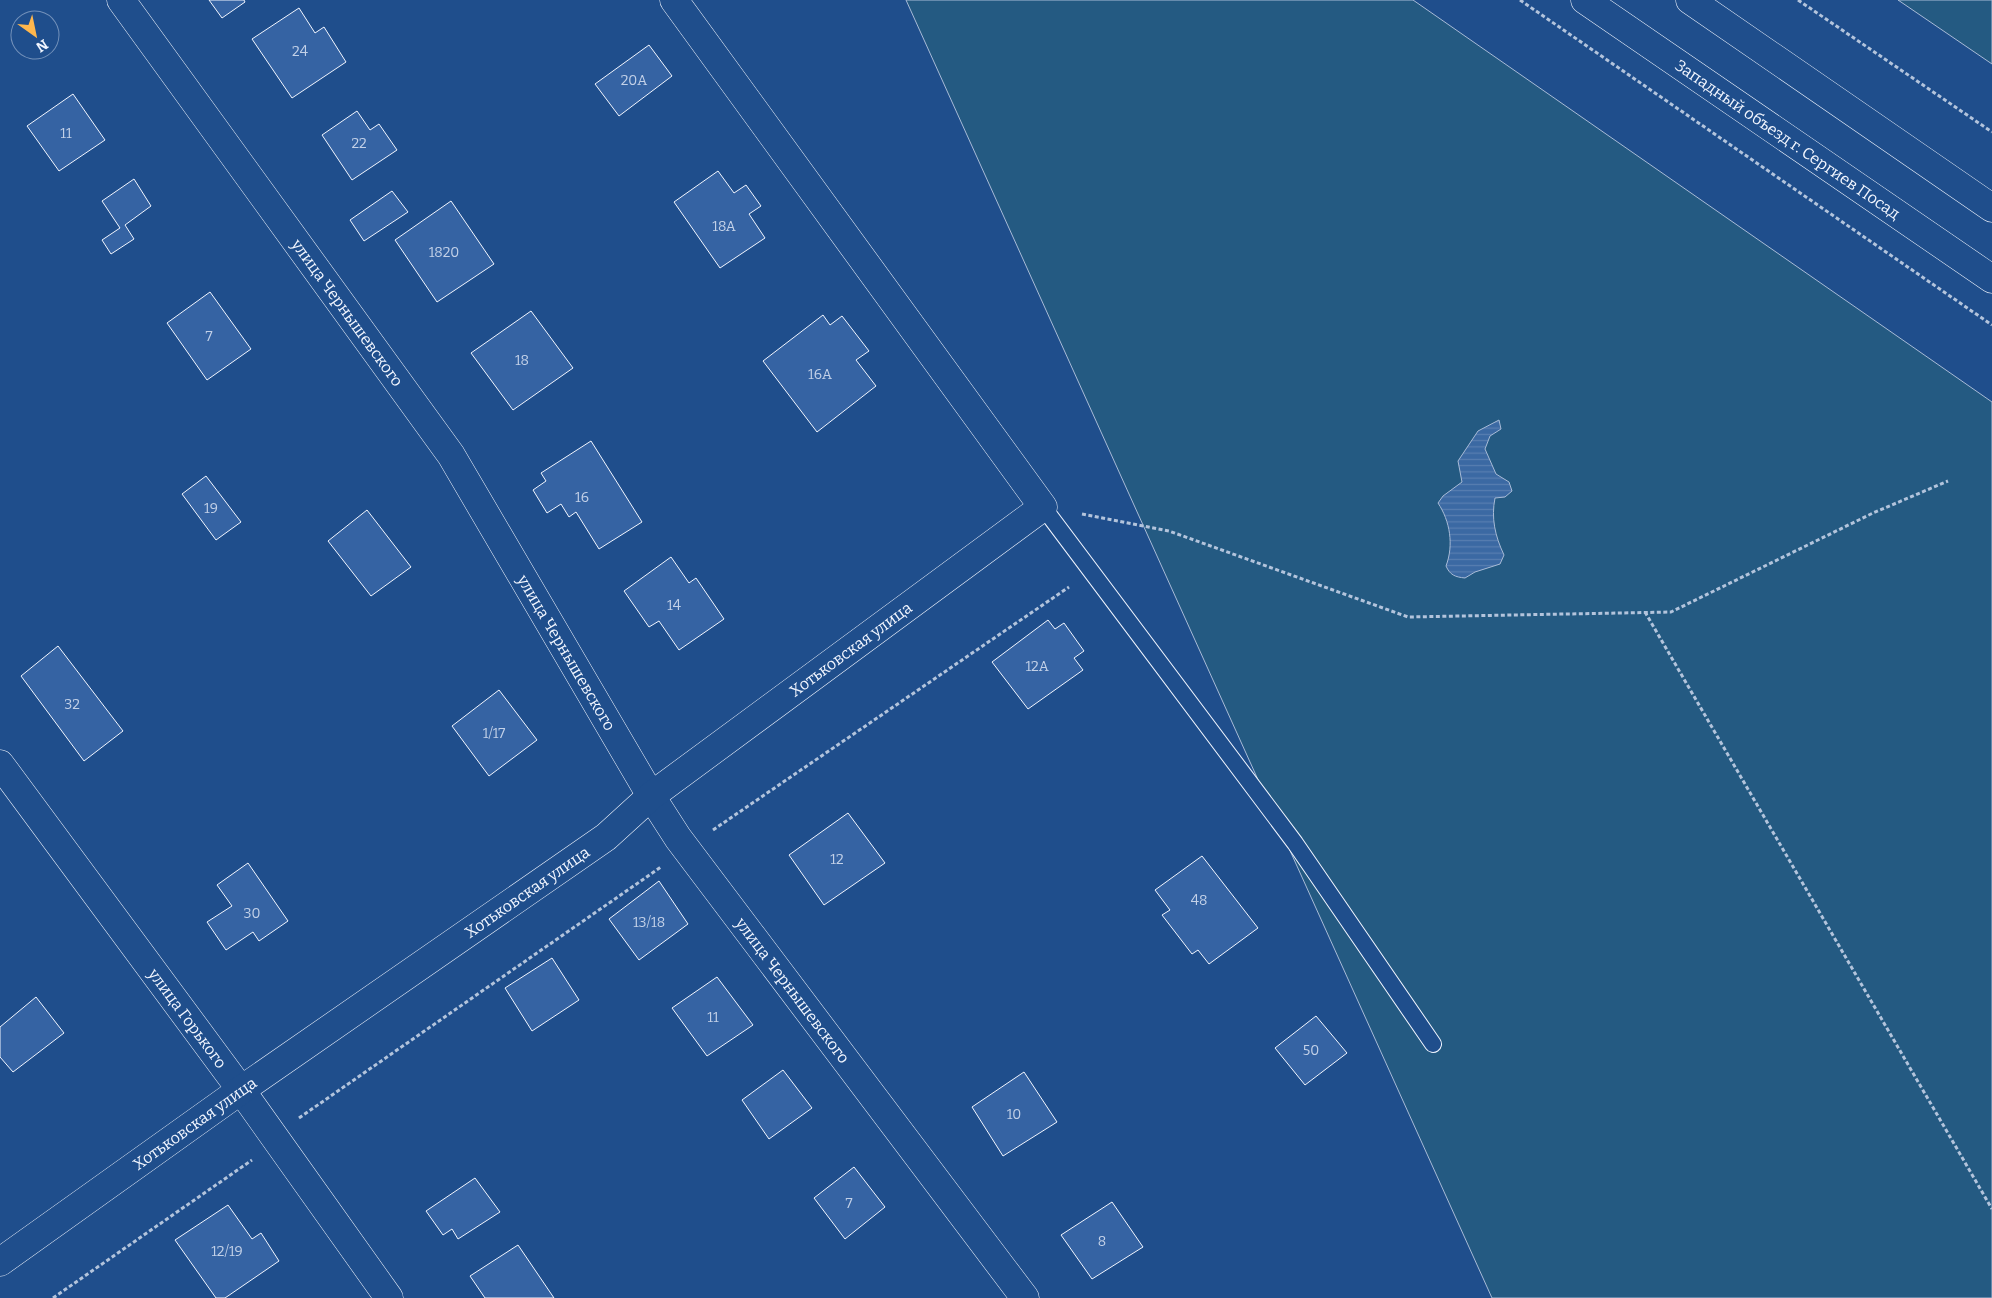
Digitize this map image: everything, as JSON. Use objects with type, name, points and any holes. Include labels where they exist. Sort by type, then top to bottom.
[{"type":"street","name":"улица Чернышевского","points":[[121,0],[451,455],[651,796],[682,843],[1025,1298]]},
{"type":"street","points":[[674,0],[1043,507]]},
{"type":"street","name":"Западный объезд г. Сергиев Посад","points":[[1585,0],[1992,279]]},
{"type":"street","points":[[1690,0],[1992,208]]},
{"type":"street","name":"Хотьковская улица","points":[[0,1262],[241,1090],[606,837],[651,796],[1043,507]]},
{"type":"street","name":"улица Горького","points":[[0,764],[241,1090],[390,1298]]},
{"type":"lane","points":[[1043,507],[1294,843],[1433,1044]]},
{"type":"path","points":[[1520,0],[1992,325]]},
{"type":"path","points":[[1798,0],[1992,132]]},
{"type":"path","points":[[1043,507],[1169,531],[1408,617],[1671,612],[1873,513],[1948,481]]},
{"type":"path","points":[[1645,612],[1992,1209]]},
{"type":"path","points":[[53,1298],[278,1142]]},
{"type":"shaded area","points":[[906,0],[1413,0],[1992,402],[1992,1298],[1492,1298]]},
{"type":"shaded area","points":[[1898,0],[1992,0],[1992,64]]},
{"type":"shaded area","points":[[1499,420],[1501,429],[1490,436],[1485,449],[1496,474],[1509,482],[1512,491],[1505,497],[1495,498],[1493,513],[1498,541],[1504,555],[1500,564],[1475,572],[1465,578],[1458,577],[1453,575],[1446,566],[1450,550],[1450,533],[1438,503],[1443,496],[1462,482],[1458,461],[1478,431]]},
{"type":"building","points":[[209,0],[244,0],[245,2],[222,18]]},
{"type":"building","points":[[299,8],[315,33],[324,27],[346,62],[292,98],[252,39]]},
{"type":"building","points":[[649,45],[672,76],[619,116],[595,84]]},
{"type":"building","points":[[73,94],[105,140],[59,171],[27,126]]},
{"type":"building","points":[[357,111],[370,130],[379,124],[397,150],[352,180],[322,135]]},
{"type":"building","points":[[718,171],[734,193],[746,185],[761,206],[749,214],[765,238],[720,268],[674,202]]},
{"type":"building","points":[[134,179],[151,206],[125,225],[134,239],[111,254],[102,240],[120,228],[102,201]]},
{"type":"building","points":[[392,191],[408,212],[364,241],[350,220]]},
{"type":"building","points":[[451,201],[494,264],[437,302],[395,240]]},
{"type":"building","points":[[210,292],[251,349],[207,380],[167,323]]},
{"type":"building","points":[[531,311],[573,368],[513,410],[471,353]]},
{"type":"building","points":[[823,315],[830,325],[842,316],[869,351],[856,360],[876,386],[817,432],[763,361]]},
{"type":"building","points":[[591,441],[642,522],[599,549],[576,512],[569,517],[561,504],[547,513],[533,490],[546,481],[541,473]]},
{"type":"building","points":[[206,476],[241,522],[216,540],[182,494]]},
{"type":"building","points":[[367,510],[411,567],[371,596],[328,541]]},
{"type":"building","points":[[671,557],[689,583],[696,578],[724,619],[679,650],[659,621],[649,627],[624,591]]},
{"type":"building","points":[[1048,620],[1055,629],[1064,623],[1084,651],[1074,658],[1083,670],[1028,709],[992,662]]},
{"type":"building","points":[[58,646],[123,731],[84,761],[21,676]]},
{"type":"building","points":[[499,690],[537,740],[489,776],[452,726]]},
{"type":"building","points":[[848,813],[885,863],[824,905],[789,855]]},
{"type":"building","points":[[1202,856],[1258,928],[1209,964],[1198,950],[1192,954],[1162,915],[1170,910],[1155,890]]},
{"type":"building","points":[[248,863],[288,921],[259,941],[253,932],[226,950],[207,922],[232,906],[217,885]]},
{"type":"building","points":[[659,881],[688,924],[639,960],[609,919]]},
{"type":"building","points":[[552,958],[579,1000],[532,1031],[505,988]]},
{"type":"building","points":[[717,977],[753,1025],[707,1056],[672,1008]]},
{"type":"building","points":[[36,997],[64,1033],[13,1072],[0,1057],[0,1027]]},
{"type":"building","points":[[1316,1016],[1347,1053],[1305,1085],[1275,1048]]},
{"type":"building","points":[[783,1070],[812,1108],[769,1139],[742,1100]]},
{"type":"building","points":[[1024,1072],[1057,1122],[1003,1156],[972,1107]]},
{"type":"building","points":[[854,1167],[885,1207],[845,1239],[814,1198]]},
{"type":"building","points":[[475,1178],[500,1212],[458,1239],[452,1229],[443,1235],[426,1211]]},
{"type":"building","points":[[1112,1202],[1143,1247],[1092,1279],[1061,1235]]},
{"type":"building","points":[[228,1205],[252,1239],[261,1233],[279,1261],[225,1298],[216,1298],[175,1240]]},
{"type":"building","points":[[518,1245],[554,1298],[485,1298],[470,1276]]}]
